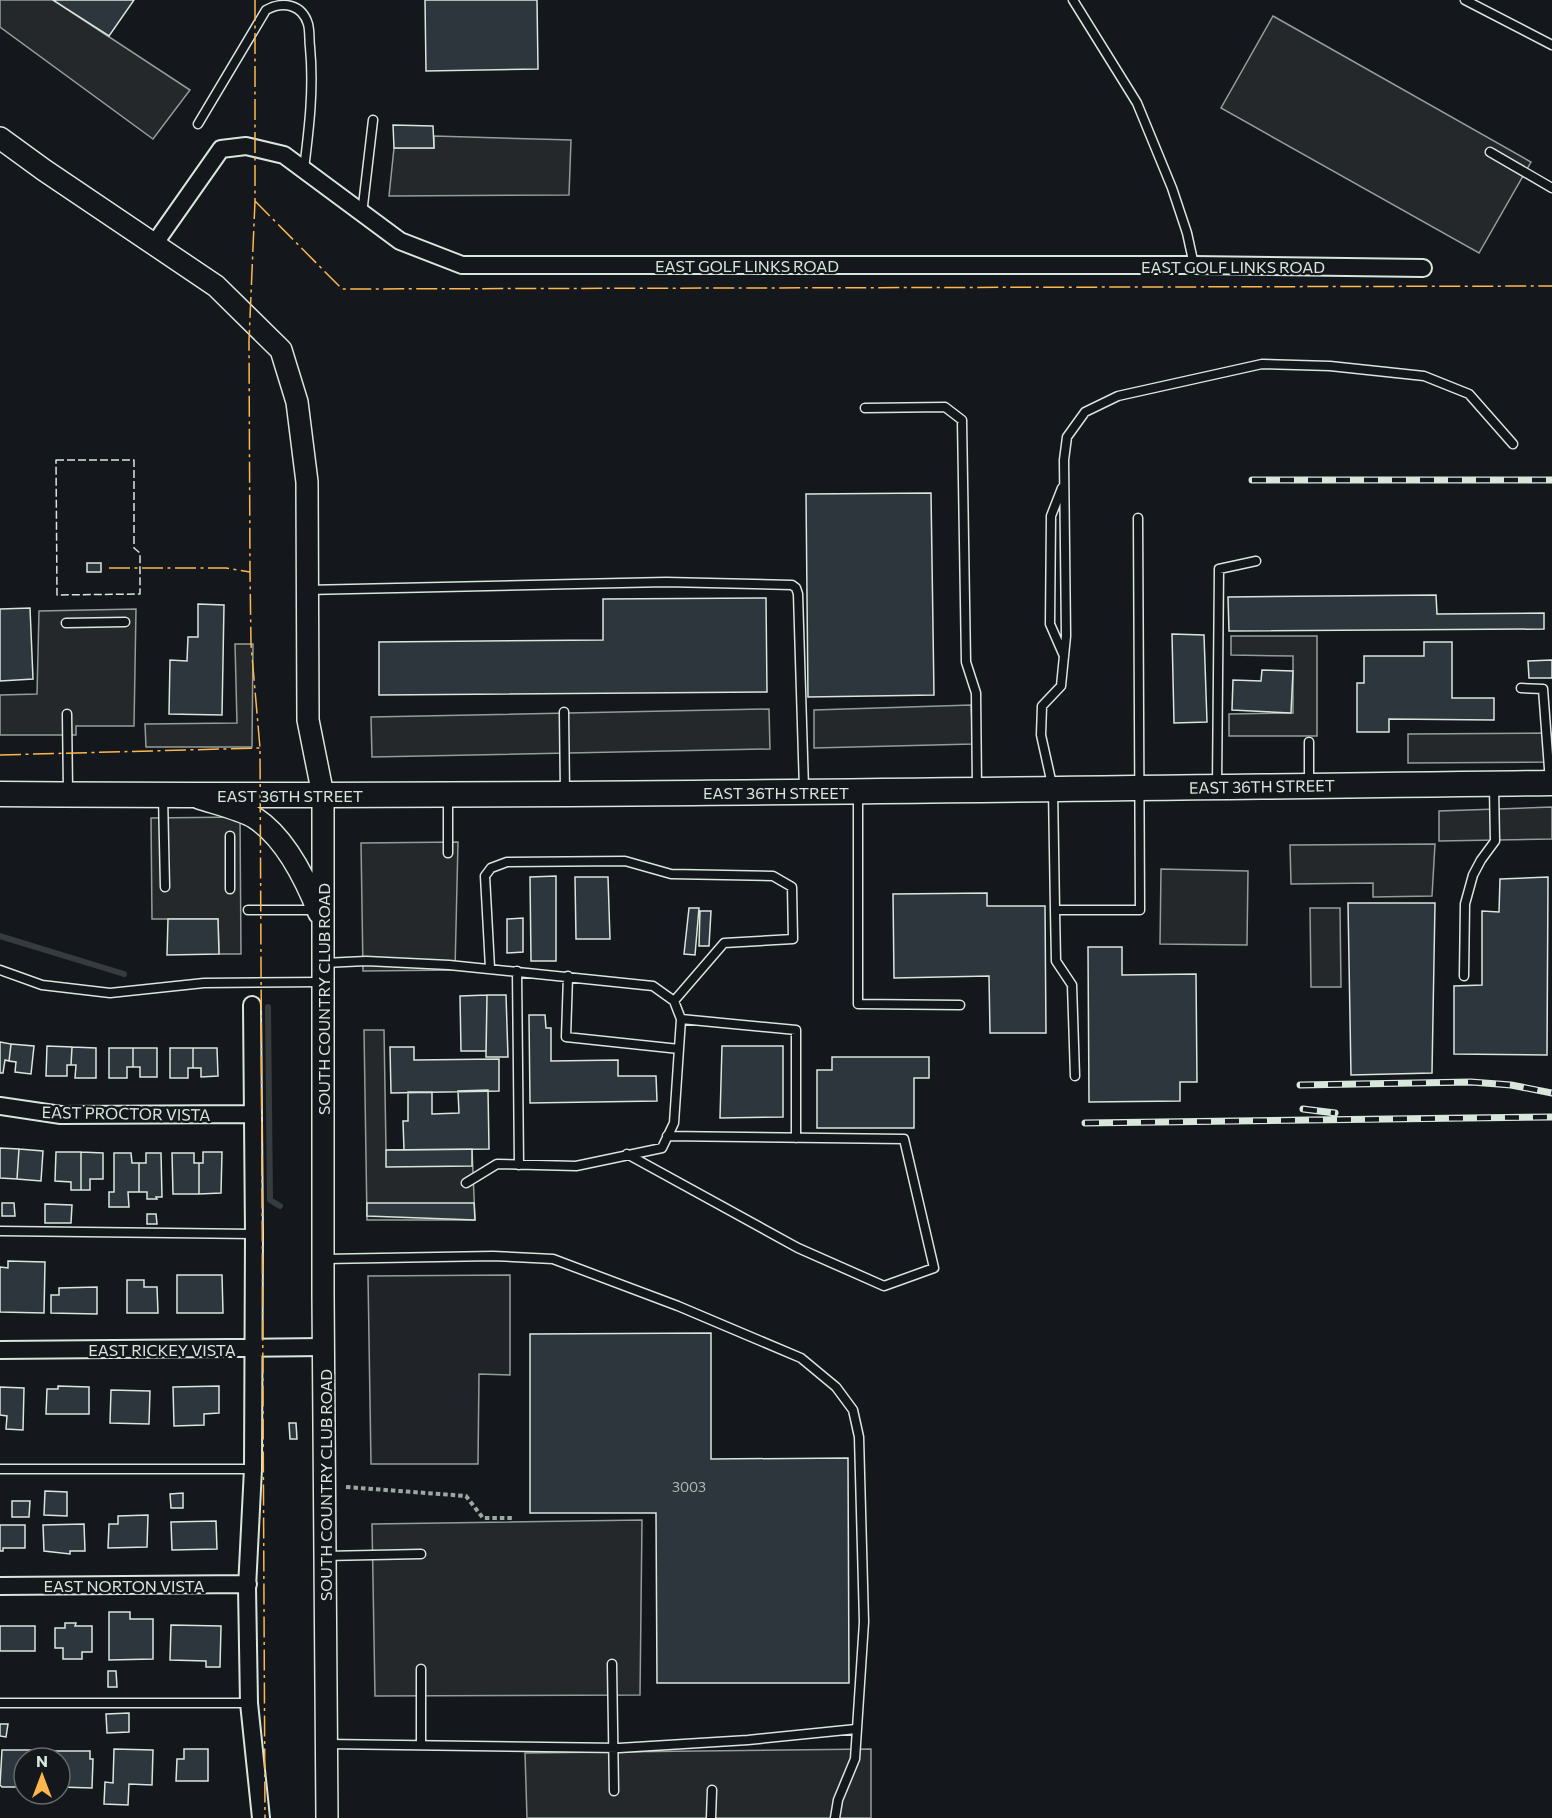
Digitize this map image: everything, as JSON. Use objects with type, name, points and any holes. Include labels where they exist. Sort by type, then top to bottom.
[{"type":"main road","name":"EAST 36TH STREET","points":[[0,794],[323,795],[804,792],[1551,783]]},
{"type":"street","name":"SOUTH COUNTRY CLUB ROAD","points":[[0,138],[216,286],[281,350],[297,402],[307,482],[308,720],[323,795],[321,916],[327,1818]]},
{"type":"street","name":"EAST GOLF LINKS ROAD","points":[[155,243],[221,148],[246,146],[284,155],[400,241],[462,265],[1423,268]]},
{"type":"street","points":[[192,795],[255,818],[283,844],[307,883],[321,916]]},
{"type":"street","points":[[252,1005],[253,1469],[248,1584],[249,1703],[261,1818]]},
{"type":"street","name":"EAST PROCTOR VISTA","points":[[0,1106],[61,1114],[253,1114]]},
{"type":"street","name":"EAST RICKEY VISTA","points":[[0,1350],[324,1347]]},
{"type":"street","name":"EAST NORTON VISTA","points":[[0,1586],[248,1584]]},
{"type":"lane","points":[[1073,0],[1137,103],[1178,206],[1194,266]]},
{"type":"lane","points":[[1465,0],[1552,45]]},
{"type":"lane","points":[[198,124],[266,10],[283,4],[293,6],[300,11],[308,23],[312,64],[311,116],[304,170]]},
{"type":"lane","points":[[362,215],[373,120]]},
{"type":"lane","points":[[1490,152],[1552,188]]},
{"type":"lane","points":[[1075,1076],[1072,985],[1056,961],[1053,789],[1041,735],[1042,706],[1061,686],[1066,636],[1064,483],[1067,437],[1085,412],[1118,396],[1262,364],[1330,366],[1424,376],[1469,394],[1514,444]]},
{"type":"lane","points":[[866,408],[945,407],[962,420],[966,662],[976,693],[977,789]]},
{"type":"lane","points":[[1064,483],[1051,516],[1050,624],[1064,656]]},
{"type":"lane","points":[[1055,910],[1140,910],[1138,518]]},
{"type":"lane","points":[[1217,787],[1219,569],[1256,561]]},
{"type":"lane","points":[[306,590],[398,590],[666,582],[792,585],[798,594],[804,792]]},
{"type":"lane","points":[[66,623],[125,622]]},
{"type":"lane","points":[[1521,688],[1544,689],[1551,783]]},
{"type":"lane","points":[[564,712],[565,793]]},
{"type":"lane","points":[[67,714],[68,795]]},
{"type":"lane","points":[[1309,742],[1309,785]]},
{"type":"lane","points":[[1464,976],[1465,904],[1480,860],[1495,841],[1494,784]]},
{"type":"lane","points":[[858,791],[858,1004],[960,1005]]},
{"type":"lane","points":[[448,794],[448,854]]},
{"type":"lane","points":[[163,795],[165,887]]},
{"type":"lane","points":[[230,836],[230,889]]},
{"type":"lane","points":[[490,968],[485,876],[490,868],[507,862],[625,861],[671,874],[772,876],[792,887],[793,939],[724,943],[674,1000]]},
{"type":"lane","points":[[248,910],[321,916]]},
{"type":"lane","points":[[0,970],[42,985],[110,993],[323,973],[366,962],[490,968],[653,986],[674,1000],[681,1019],[674,1124],[662,1148],[576,1166],[497,1164],[466,1182]]},
{"type":"lane","points":[[517,971],[519,1165]]},
{"type":"lane","points":[[568,976],[566,1037],[679,1049]]},
{"type":"lane","points":[[681,1019],[796,1030],[796,1138]]},
{"type":"lane","points":[[627,1154],[798,1248],[884,1286],[934,1268],[904,1139],[668,1136]]},
{"type":"lane","points":[[0,1231],[254,1234]]},
{"type":"lane","points":[[324,1259],[493,1256],[553,1259],[678,1306],[801,1358],[836,1387],[853,1410],[859,1437],[864,1622],[855,1759],[838,1800],[835,1818]]},
{"type":"lane","points":[[0,1469],[253,1469]]},
{"type":"lane","points":[[326,1556],[421,1554]]},
{"type":"lane","points":[[612,1664],[614,1791]]},
{"type":"lane","points":[[421,1669],[421,1745]]},
{"type":"lane","points":[[0,1703],[249,1703]]},
{"type":"lane","points":[[327,1744],[612,1748],[748,1740],[856,1729]]},
{"type":"lane","points":[[711,1818],[712,1790]]},
{"type":"path","points":[[346,1488],[466,1496],[483,1518],[513,1518]]},
{"type":"shaded area","points":[[0,0],[53,0],[190,90],[153,139],[0,27]]},
{"type":"shaded area","points":[[1273,16],[1531,162],[1479,253],[1221,108]]},
{"type":"shaded area","points":[[434,136],[571,140],[569,195],[389,196],[394,148],[434,148]]},
{"type":"shaded area","points":[[136,609],[134,726],[76,726],[76,735],[0,735],[0,695],[37,694],[39,611]]},
{"type":"shaded area","points":[[1231,636],[1317,636],[1317,736],[1229,736],[1229,714],[1293,713],[1293,656],[1231,655]]},
{"type":"shaded area","points":[[235,644],[253,644],[252,747],[146,747],[145,724],[237,723]]},
{"type":"shaded area","points":[[971,705],[973,744],[814,748],[814,710]]},
{"type":"shaded area","points":[[769,709],[770,749],[372,757],[371,717]]},
{"type":"shaded area","points":[[1552,733],[1552,762],[1408,763],[1408,734]]},
{"type":"shaded area","points":[[1552,807],[1552,839],[1439,841],[1439,811]]},
{"type":"shaded area","points":[[240,817],[241,954],[219,954],[218,919],[152,919],[151,818]]},
{"type":"shaded area","points":[[458,842],[455,970],[363,971],[361,843]]},
{"type":"shaded area","points":[[1435,844],[1432,896],[1373,897],[1373,883],[1291,884],[1290,845]]},
{"type":"shaded area","points":[[1161,869],[1248,871],[1247,945],[1160,944]]},
{"type":"shaded area","points":[[1310,908],[1340,908],[1341,987],[1311,987]]},
{"type":"shaded area","points":[[364,1030],[384,1030],[386,1150],[472,1149],[475,1220],[367,1220]]},
{"type":"shaded area","points":[[510,1275],[510,1375],[479,1374],[478,1464],[371,1464],[368,1276]]},
{"type":"shaded area","points":[[642,1520],[640,1695],[375,1696],[372,1524]]},
{"type":"shaded area","points":[[871,1749],[871,1818],[527,1818],[525,1753]]},
{"type":"building","points":[[53,0],[134,0],[109,36]]},
{"type":"building","points":[[425,0],[537,0],[538,69],[426,71]]},
{"type":"building","points":[[393,125],[433,126],[434,148],[394,148]]},
{"type":"building","points":[[931,493],[934,695],[808,697],[806,494]]},
{"type":"building","points":[[87,563],[101,563],[101,572],[87,572]]},
{"type":"building","points":[[1436,595],[1437,614],[1544,613],[1544,629],[1229,631],[1228,597]]},
{"type":"building","points":[[766,598],[767,692],[379,695],[379,642],[603,640],[603,599]]},
{"type":"building","points":[[198,604],[224,605],[222,715],[169,714],[170,660],[187,661],[188,637],[198,637]]},
{"type":"building","points":[[30,608],[33,679],[0,681],[0,609]]},
{"type":"building","points":[[1172,634],[1204,635],[1207,722],[1174,723]]},
{"type":"building","points":[[1424,642],[1452,642],[1452,698],[1494,698],[1494,720],[1389,719],[1389,732],[1357,732],[1357,683],[1364,683],[1364,656],[1424,656]]},
{"type":"building","points":[[1552,660],[1552,678],[1529,678],[1528,661]]},
{"type":"building","points":[[1262,670],[1293,671],[1291,713],[1232,710],[1233,680],[1261,681]]},
{"type":"building","points":[[556,876],[556,961],[531,961],[530,877]]},
{"type":"building","points":[[575,877],[608,877],[610,939],[576,939]]},
{"type":"building","points":[[1548,877],[1547,1055],[1454,1054],[1454,986],[1482,985],[1482,911],[1499,912],[1500,879]]},
{"type":"building","points":[[987,893],[987,906],[1045,906],[1046,1033],[990,1033],[989,976],[894,978],[893,894]]},
{"type":"building","points":[[1348,903],[1435,903],[1432,1073],[1351,1075]]},
{"type":"building","points":[[689,908],[699,908],[695,955],[684,954]]},
{"type":"building","points":[[700,911],[711,911],[709,946],[699,946]]},
{"type":"building","points":[[523,918],[523,952],[507,953],[507,919]]},
{"type":"building","points":[[168,919],[218,919],[219,954],[167,955]]},
{"type":"building","points":[[1088,947],[1122,947],[1122,975],[1196,974],[1197,1082],[1180,1082],[1180,1101],[1089,1102]]},
{"type":"building","points":[[487,995],[486,1051],[461,1051],[460,996]]},
{"type":"building","points":[[487,995],[506,995],[508,1057],[486,1057]]},
{"type":"building","points":[[529,1015],[545,1015],[546,1028],[551,1028],[551,1061],[618,1060],[618,1076],[656,1076],[657,1101],[530,1103]]},
{"type":"building","points":[[0,1042],[11,1044],[9,1061],[5,1060],[3,1073],[0,1073]]},
{"type":"building","points":[[11,1044],[34,1046],[31,1074],[15,1072],[16,1062],[9,1061]]},
{"type":"building","points":[[47,1046],[72,1047],[71,1065],[67,1065],[67,1076],[46,1076]]},
{"type":"building","points":[[722,1046],[783,1046],[783,1117],[720,1118]]},
{"type":"building","points":[[72,1047],[96,1048],[96,1078],[75,1078],[76,1065],[71,1065]]},
{"type":"building","points":[[390,1047],[414,1047],[414,1060],[499,1059],[499,1091],[391,1093]]},
{"type":"building","points":[[109,1048],[133,1048],[133,1067],[127,1067],[127,1078],[109,1078]]},
{"type":"building","points":[[133,1048],[157,1048],[157,1077],[140,1077],[140,1067],[133,1067]]},
{"type":"building","points":[[170,1048],[193,1048],[193,1068],[188,1068],[188,1078],[170,1078]]},
{"type":"building","points":[[193,1048],[217,1048],[218,1076],[201,1077],[201,1068],[193,1068]]},
{"type":"building","points":[[832,1057],[929,1057],[929,1078],[914,1078],[914,1128],[817,1128],[817,1070],[832,1070]]},
{"type":"building","points":[[488,1090],[489,1149],[404,1150],[403,1121],[408,1121],[408,1092],[432,1092],[432,1114],[459,1113],[458,1091]]},
{"type":"building","points":[[0,1148],[19,1149],[17,1179],[0,1178]]},
{"type":"building","points":[[19,1149],[43,1151],[41,1181],[17,1179]]},
{"type":"building","points":[[472,1149],[472,1166],[386,1167],[386,1150]]},
{"type":"building","points":[[56,1152],[81,1152],[81,1190],[71,1190],[71,1182],[55,1181]]},
{"type":"building","points":[[81,1152],[103,1153],[103,1179],[90,1179],[90,1190],[81,1190]]},
{"type":"building","points":[[203,1152],[222,1152],[221,1193],[199,1194],[199,1163],[203,1163]]},
{"type":"building","points":[[114,1153],[131,1153],[132,1163],[139,1163],[139,1192],[128,1192],[129,1207],[109,1207],[109,1192],[114,1192]]},
{"type":"building","points":[[146,1153],[161,1153],[162,1197],[156,1197],[157,1199],[147,1199],[147,1192],[139,1192],[139,1163],[146,1163]]},
{"type":"building","points":[[172,1153],[194,1153],[194,1163],[199,1163],[199,1194],[173,1194]]},
{"type":"building","points":[[2,1203],[14,1203],[15,1216],[2,1216]]},
{"type":"building","points":[[367,1203],[474,1203],[475,1220],[367,1216]]},
{"type":"building","points":[[45,1204],[72,1205],[71,1223],[45,1223]]},
{"type":"building","points":[[147,1214],[156,1214],[157,1224],[147,1224]]},
{"type":"building","points":[[8,1261],[45,1262],[44,1313],[0,1312],[0,1267],[8,1268]]},
{"type":"building","points":[[177,1275],[222,1275],[223,1313],[177,1313]]},
{"type":"building","points":[[127,1280],[144,1280],[144,1287],[157,1287],[158,1313],[127,1313]]},
{"type":"building","points":[[97,1287],[97,1314],[51,1313],[51,1295],[59,1295],[59,1288]]},
{"type":"building","points":[[711,1333],[711,1459],[848,1458],[849,1683],[657,1683],[656,1513],[530,1513],[530,1334]]},
{"type":"building","points":[[58,1386],[89,1387],[89,1414],[46,1414],[47,1389],[58,1389]]},
{"type":"building","points":[[219,1386],[219,1413],[204,1414],[204,1425],[174,1426],[173,1387]]},
{"type":"building","points":[[0,1387],[24,1388],[23,1430],[6,1429],[7,1416],[0,1415]]},
{"type":"building","points":[[111,1390],[150,1391],[149,1424],[110,1423]]},
{"type":"building","points":[[289,1423],[296,1423],[297,1439],[290,1439]]},
{"type":"building","points":[[45,1491],[67,1492],[67,1516],[44,1515]]},
{"type":"building","points":[[183,1493],[183,1508],[171,1508],[170,1494]]},
{"type":"building","points":[[12,1501],[30,1501],[29,1517],[12,1517]]},
{"type":"building","points":[[148,1515],[147,1547],[108,1548],[109,1524],[118,1524],[118,1516]]},
{"type":"building","points":[[216,1521],[217,1549],[172,1550],[171,1522]]},
{"type":"building","points":[[84,1524],[85,1551],[70,1551],[70,1554],[44,1551],[43,1525]]},
{"type":"building","points":[[0,1525],[25,1525],[25,1548],[3,1548],[3,1551],[0,1551]]},
{"type":"building","points":[[109,1612],[130,1612],[130,1619],[153,1619],[153,1659],[109,1660]]},
{"type":"building","points":[[65,1623],[76,1623],[75,1626],[92,1626],[92,1652],[82,1652],[82,1659],[63,1659],[63,1648],[55,1648],[55,1628],[65,1628]]},
{"type":"building","points":[[171,1625],[221,1626],[220,1667],[206,1667],[206,1661],[170,1660]]},
{"type":"building","points":[[0,1626],[35,1626],[35,1651],[0,1651]]},
{"type":"building","points":[[108,1671],[116,1671],[117,1687],[108,1687]]},
{"type":"building","points":[[129,1713],[129,1732],[107,1733],[106,1714]]},
{"type":"building","points":[[0,1724],[8,1724],[6,1737],[0,1736]]},
{"type":"building","points":[[114,1749],[153,1750],[152,1785],[129,1784],[128,1805],[104,1804],[105,1782],[113,1783]]},
{"type":"building","points":[[184,1749],[208,1749],[208,1781],[176,1781],[177,1759],[184,1759]]},
{"type":"building","points":[[2,1750],[12,1750],[12,1787],[0,1785]]},
{"type":"building","points":[[72,1751],[90,1751],[90,1759],[93,1759],[92,1788],[72,1787]]},
{"type":"waterway","points":[[0,936],[124,974]]},
{"type":"waterway","points":[[268,1007],[270,1200],[280,1206]]},
{"type":"railway","points":[[1252,480],[1552,480]]},
{"type":"railway","points":[[1300,1085],[1471,1082],[1511,1085],[1552,1093]]},
{"type":"railway","points":[[1303,1109],[1335,1113]]},
{"type":"railway","points":[[1085,1123],[1552,1117]]},
{"type":"fence","points":[[56,460],[134,460],[134,548],[140,553],[140,594],[57,595],[56,460]]},
{"type":"power","points":[[255,0],[255,201],[249,341],[250,572],[251,644],[260,748],[265,1818]]},
{"type":"power","points":[[255,201],[342,289],[1552,286]]},
{"type":"power","points":[[109,568],[226,568],[250,572]]},
{"type":"power","points":[[0,755],[260,748]]}]
